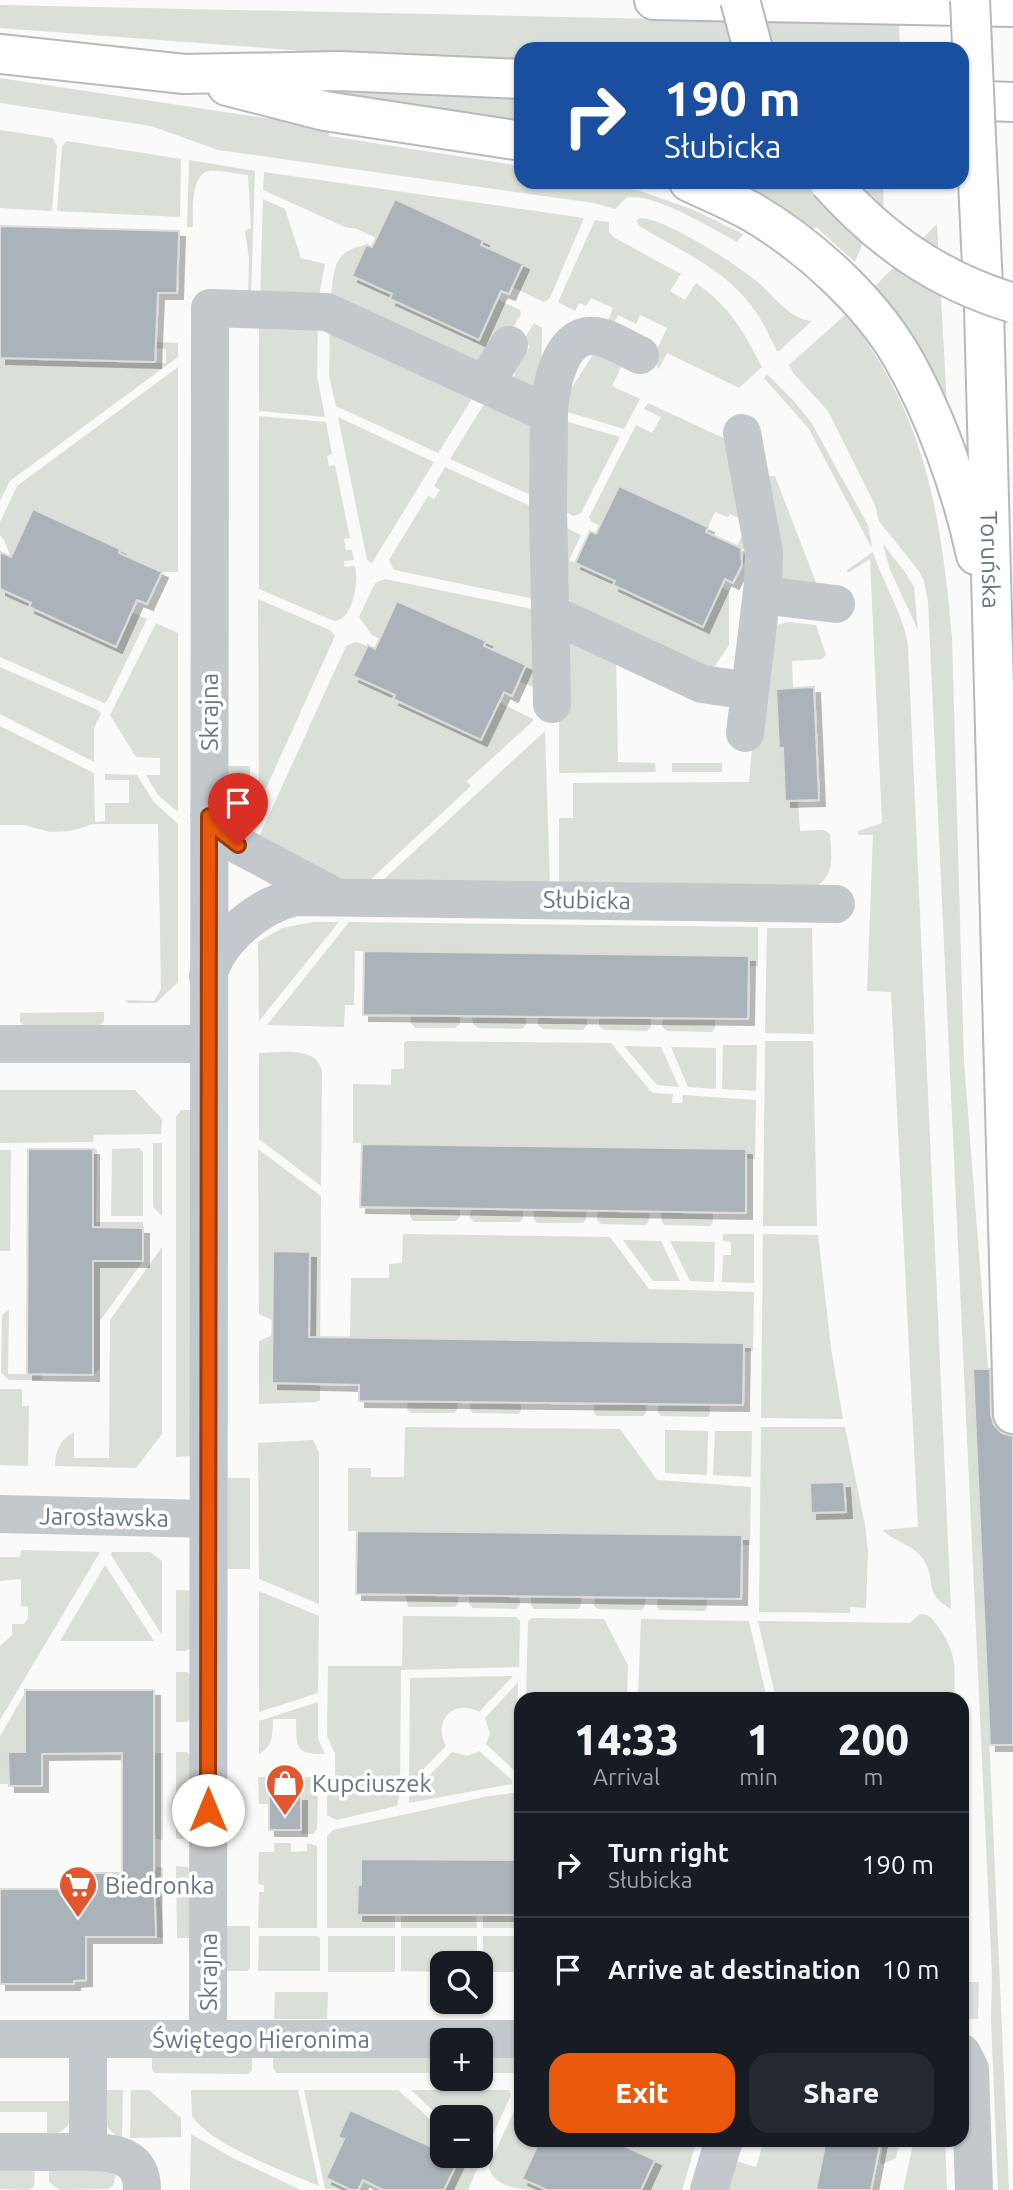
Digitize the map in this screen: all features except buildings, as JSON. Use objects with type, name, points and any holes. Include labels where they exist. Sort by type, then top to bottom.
[{"type":"main road","points":[[654,0],[1013,7]]},
{"type":"main road","points":[[740,0],[751,42]]},
{"type":"main road","name":"Toruńska","points":[[970,0],[984,308],[1013,1414]]},
{"type":"main road","points":[[0,54],[184,74],[339,71],[514,79]]},
{"type":"main road","points":[[184,74],[325,111],[514,140]]},
{"type":"main road","points":[[969,100],[1013,102]]},
{"type":"main road","points":[[704,189],[754,213],[835,275],[862,303],[901,356],[943,446],[960,495],[977,559],[993,650]]},
{"type":"main road","points":[[835,189],[857,213],[910,255],[962,284],[1013,303]]},
{"type":"street","name":"Skrajna","points":[[208,2039],[210,308],[323,311],[485,384]]},
{"type":"street","points":[[552,705],[551,393],[558,367],[567,350],[585,336],[598,336],[640,355]]},
{"type":"street","points":[[509,345],[485,384],[549,414]]},
{"type":"street","points":[[744,447],[764,553],[762,594],[744,733]]},
{"type":"street","points":[[762,594],[836,604]]},
{"type":"street","points":[[550,612],[702,684],[750,691]]},
{"type":"street","name":"Słubicka","points":[[209,816],[220,831],[238,845],[337,897]]},
{"type":"street","name":"Słubicka","points":[[208,977],[216,957],[232,936],[265,910],[296,897],[836,904]]},
{"type":"street","points":[[0,1044],[208,1044]]},
{"type":"street","name":"Jarosławska","points":[[0,1514],[208,1520]]},
{"type":"street","name":"Świętego Hieronima","points":[[0,2039],[514,2039]]},
{"type":"street","points":[[88,2039],[88,2152]]},
{"type":"street","points":[[969,2067],[974,2190]]},
{"type":"street","points":[[709,2190],[722,2147]]},
{"type":"street","points":[[0,2151],[112,2153],[127,2159],[138,2170],[142,2190]]},
{"type":"shaded area","points":[[0,5],[899,24],[900,42],[514,42],[514,61],[304,51],[0,28]]},
{"type":"shaded area","points":[[0,78],[330,128],[329,136],[514,165],[514,189],[633,189],[694,210],[743,234],[737,242],[682,212],[636,197],[626,198],[615,209],[594,203],[218,150],[151,126],[0,103]]},
{"type":"shaded area","points":[[315,85],[514,94],[514,123],[314,92]]},
{"type":"shaded area","points":[[0,130],[53,138],[57,146],[52,211],[0,208]]},
{"type":"shaded area","points":[[67,141],[181,159],[180,217],[57,211],[62,146]]},
{"type":"shaded area","points":[[189,160],[255,171],[251,299],[248,299],[249,258],[245,231],[251,228],[248,175],[214,171],[203,174],[198,179],[194,195],[193,227],[187,227]]},
{"type":"shaded area","points":[[264,172],[584,218],[550,298],[544,302],[512,287],[522,264],[481,245],[483,239],[395,199],[378,239],[263,190]]},
{"type":"shaded area","points":[[739,189],[883,189],[884,217],[864,240],[855,262],[816,227],[811,232]]},
{"type":"shaded area","points":[[263,199],[285,209],[301,258],[325,264],[318,301],[260,300]]},
{"type":"shaded area","points":[[640,218],[667,226],[702,244],[750,276],[790,312],[812,321],[777,351],[760,318],[742,294],[700,261],[639,226],[637,220]]},
{"type":"shaded area","points":[[595,220],[609,222],[609,232],[615,238],[681,274],[670,291],[685,300],[696,283],[708,292],[735,320],[762,367],[739,388],[667,353],[659,369],[653,358],[667,328],[640,315],[636,324],[618,315],[612,328],[606,325],[613,308],[591,298],[586,306],[579,303],[575,311],[558,302]]},
{"type":"shaded area","points":[[937,224],[947,406],[889,306],[874,287]]},
{"type":"shaded area","points":[[366,245],[352,276],[392,294],[390,299],[479,339],[497,299],[520,310],[521,314],[510,333],[482,365],[330,303],[334,273],[340,258],[354,248]]},
{"type":"shaded area","points":[[846,314],[873,352],[895,390],[925,467],[942,549],[952,638],[964,1062],[988,1369],[973,1370],[1009,2190],[998,2190],[991,2018],[992,1974],[928,601],[919,571],[879,521],[875,505],[828,411],[789,365]]},
{"type":"shaded area","points":[[330,322],[477,391],[438,453],[336,406],[329,376]]},
{"type":"shaded area","points":[[534,323],[542,328],[541,395],[514,377],[530,346],[523,341]]},
{"type":"shaded area","points":[[259,324],[318,326],[317,376],[325,417],[259,411]]},
{"type":"shaded area","points":[[156,342],[178,343],[178,357],[10,481],[0,501],[0,358],[166,363],[166,349],[155,348]]},
{"type":"shaded area","points":[[594,353],[624,361],[612,386],[640,399],[624,429],[558,409]]},
{"type":"shaded area","points":[[178,367],[178,572],[162,572],[119,553],[120,549],[33,509],[11,557],[0,535],[0,522],[17,486]]},
{"type":"shaded area","points":[[767,374],[811,422],[868,525],[871,547],[809,429],[764,378]]},
{"type":"shaded area","points":[[489,396],[541,429],[533,496],[450,459]]},
{"type":"shaded area","points":[[648,403],[734,443],[756,556],[738,567],[748,551],[737,547],[748,522],[730,514],[728,517],[715,512],[708,527],[619,486],[601,526],[592,522],[589,517],[636,425],[652,433],[661,417],[644,409]]},
{"type":"shaded area","points":[[259,416],[326,422],[332,454],[327,456],[329,466],[335,465],[350,538],[344,539],[346,550],[352,550],[354,560],[344,561],[345,567],[355,566],[356,573],[353,599],[346,615],[341,619],[334,621],[259,589]]},
{"type":"shaded area","points":[[338,417],[434,462],[372,563],[367,560]]},
{"type":"shaded area","points":[[558,419],[620,437],[581,513],[574,516],[559,509]]},
{"type":"shaded area","points":[[445,467],[528,505],[537,514],[540,592],[530,598],[394,570],[389,560],[428,496],[434,499],[440,490],[434,486]]},
{"type":"shaded area","points":[[759,476],[775,476],[817,585],[777,578]]},
{"type":"shaded area","points":[[559,524],[581,535],[569,560],[615,581],[613,585],[703,627],[720,587],[729,591],[729,645],[708,676],[571,602],[565,593]]},
{"type":"shaded area","points":[[883,544],[914,587],[918,630],[890,570]]},
{"type":"shaded area","points":[[873,552],[902,623],[908,646],[951,1609],[936,1597],[927,1566],[919,1554],[883,1530],[918,1527],[891,992],[867,991],[873,835],[858,835],[858,831],[882,823],[870,559],[848,573],[847,570]]},
{"type":"shaded area","points":[[385,579],[532,609],[539,689],[518,681],[525,665],[484,646],[486,641],[397,601],[380,639],[372,635],[359,617],[375,583]]},
{"type":"shaded area","points":[[0,589],[31,603],[29,608],[115,647],[131,612],[147,619],[107,701],[104,703],[0,657]]},
{"type":"shaded area","points":[[258,599],[330,630],[335,636],[259,804]]},
{"type":"shaded area","points":[[787,622],[816,625],[826,655],[822,659],[792,661],[793,688],[776,689],[778,737],[783,737],[798,800],[800,831],[824,830],[830,834],[831,862],[824,880],[818,885],[559,883],[559,818],[573,818],[573,783],[749,782],[756,704],[777,625]]},
{"type":"shaded area","points":[[156,623],[178,633],[178,812],[158,795],[146,775],[160,775],[160,758],[136,757],[110,715]]},
{"type":"shaded area","points":[[564,641],[616,653],[618,762],[655,763],[656,772],[559,773],[559,651]]},
{"type":"shaded area","points":[[356,642],[367,646],[354,676],[395,695],[393,699],[481,740],[498,702],[533,719],[467,781],[471,786],[370,880],[340,879],[259,837],[346,646]]},
{"type":"shaded area","points":[[0,667],[98,710],[101,714],[94,728],[94,762],[0,714]]},
{"type":"shaded area","points":[[0,726],[94,773],[95,822],[105,821],[105,803],[129,803],[129,780],[105,780],[105,774],[137,775],[153,801],[178,824],[178,982],[156,1003],[127,1003],[126,1000],[154,1001],[161,989],[158,824],[93,824],[71,831],[50,832],[24,825],[0,825]]},
{"type":"shaded area","points":[[545,731],[550,883],[382,881]]},
{"type":"shaded area","points":[[672,763],[722,763],[722,772],[672,772]]},
{"type":"shaded area","points":[[224,766],[250,766],[249,831],[231,801]]},
{"type":"shaded area","points":[[313,922],[339,922],[259,1021],[258,942],[282,928]]},
{"type":"shaded area","points":[[349,922],[758,927],[758,966],[749,966],[748,956],[355,951],[354,1005],[345,1005],[344,1027],[267,1025]]},
{"type":"shaded area","points":[[767,928],[812,928],[814,1034],[765,1033]]},
{"type":"shaded area","points":[[104,1012],[104,1021],[98,1027],[27,1028],[20,1022],[20,1013]]},
{"type":"shaded area","points":[[411,1015],[460,1016],[460,1024],[455,1028],[415,1028],[411,1023]]},
{"type":"shaded area","points":[[472,1016],[526,1017],[526,1025],[522,1029],[478,1028],[473,1024]]},
{"type":"shaded area","points":[[538,1017],[587,1017],[587,1025],[583,1030],[543,1029],[538,1025]]},
{"type":"shaded area","points":[[599,1018],[651,1018],[651,1027],[647,1031],[604,1030],[599,1026]]},
{"type":"shaded area","points":[[663,1018],[715,1019],[715,1028],[712,1032],[667,1031],[662,1027]]},
{"type":"shaded area","points":[[765,1041],[813,1041],[817,1226],[763,1226]]},
{"type":"shaded area","points":[[404,1043],[611,1043],[652,1093],[673,1094],[672,1103],[682,1103],[683,1095],[756,1100],[755,1159],[746,1159],[746,1149],[353,1143],[353,1084],[391,1085],[391,1069],[404,1069]]},
{"type":"shaded area","points":[[723,1045],[757,1045],[756,1091],[722,1089]]},
{"type":"shaded area","points":[[624,1046],[661,1047],[679,1087],[657,1085]]},
{"type":"shaded area","points":[[671,1047],[716,1048],[716,1089],[688,1087]]},
{"type":"shaded area","points":[[259,1053],[305,1054],[313,1057],[322,1071],[321,1186],[259,1139]]},
{"type":"shaded area","points":[[0,1090],[135,1090],[162,1119],[161,1134],[94,1135],[93,1142],[0,1143]]},
{"type":"shaded area","points":[[181,1110],[191,1110],[191,1456],[176,1457],[176,1117]]},
{"type":"shaded area","points":[[153,1143],[162,1143],[162,1216],[153,1207]]},
{"type":"shaded area","points":[[139,1148],[143,1152],[143,1216],[111,1216],[112,1149]]},
{"type":"shaded area","points":[[93,1149],[97,1149],[96,1222],[143,1222],[143,1228],[93,1227]]},
{"type":"shaded area","points":[[258,1149],[321,1196],[320,1400],[316,1402],[259,1404],[259,1341],[272,1335],[273,1252],[272,1320],[259,1314]]},
{"type":"shaded area","points":[[0,1150],[11,1150],[10,1251],[0,1251]]},
{"type":"shaded area","points":[[410,1208],[460,1209],[460,1217],[456,1221],[413,1221]]},
{"type":"shaded area","points":[[471,1209],[523,1210],[523,1218],[520,1222],[474,1222],[470,1218]]},
{"type":"shaded area","points":[[534,1210],[586,1210],[586,1220],[583,1223],[537,1223]]},
{"type":"shaded area","points":[[598,1211],[650,1211],[646,1225],[601,1224],[597,1220]]},
{"type":"shaded area","points":[[661,1211],[713,1212],[713,1222],[710,1226],[664,1225]]},
{"type":"shaded area","points":[[403,1234],[610,1237],[649,1289],[754,1292],[753,1351],[744,1352],[744,1343],[350,1338],[351,1278],[389,1278],[389,1264],[402,1263]]},
{"type":"shaded area","points":[[723,1234],[754,1234],[754,1283],[722,1282],[723,1255],[731,1255],[731,1242],[723,1241]]},
{"type":"shaded area","points":[[763,1234],[818,1235],[831,1348],[843,1419],[761,1418]]},
{"type":"shaded area","points":[[623,1240],[661,1241],[680,1281],[653,1281]]},
{"type":"shaded area","points":[[670,1241],[715,1242],[714,1282],[690,1281]]},
{"type":"shaded area","points":[[93,1245],[143,1261],[100,1321],[100,1369],[93,1375]]},
{"type":"shaded area","points":[[162,1247],[162,1434],[136,1468],[55,1466],[59,1446],[74,1432],[74,1458],[109,1458],[110,1320]]},
{"type":"shaded area","points":[[9,1309],[8,1374],[41,1374],[42,1380],[9,1380],[1,1373],[2,1315]]},
{"type":"shaded area","points":[[0,1389],[22,1389],[22,1406],[29,1406],[28,1466],[0,1465]]},
{"type":"shaded area","points":[[408,1401],[458,1402],[454,1413],[411,1413],[407,1409]]},
{"type":"shaded area","points":[[470,1402],[521,1402],[521,1411],[518,1414],[473,1413],[470,1410]]},
{"type":"shaded area","points":[[594,1403],[646,1404],[646,1413],[643,1416],[597,1416]]},
{"type":"shaded area","points":[[658,1404],[710,1405],[710,1413],[708,1417],[661,1416],[658,1413]]},
{"type":"shaded area","points":[[405,1427],[620,1429],[657,1480],[751,1487],[750,1545],[742,1545],[741,1535],[348,1531],[348,1468],[371,1468],[371,1477],[404,1477]]},
{"type":"shaded area","points":[[761,1427],[845,1427],[865,1525],[868,1552],[866,1608],[850,1607],[850,1613],[759,1612]]},
{"type":"shaded area","points":[[665,1430],[708,1431],[707,1475],[665,1473]]},
{"type":"shaded area","points":[[715,1431],[752,1431],[751,1477],[713,1475]]},
{"type":"shaded area","points":[[313,1440],[319,1453],[319,1604],[259,1579],[258,1443]]},
{"type":"shaded area","points":[[224,1478],[250,1478],[250,1569],[224,1569]]},
{"type":"shaded area","points":[[21,1550],[100,1552],[0,1720],[0,1646],[12,1635],[12,1624],[24,1624],[28,1618],[28,1607],[21,1606],[21,1579],[0,1581],[0,1557],[20,1557]]},
{"type":"shaded area","points":[[112,1552],[150,1552],[162,1561],[162,1635],[111,1555]]},
{"type":"shaded area","points":[[105,1565],[154,1641],[60,1641]]},
{"type":"shaded area","points":[[176,1590],[192,1591],[192,1646],[186,1651],[176,1651]]},
{"type":"shaded area","points":[[259,1591],[319,1616],[318,1693],[259,1712]]},
{"type":"shaded area","points":[[406,1595],[458,1595],[458,1604],[455,1607],[408,1607]]},
{"type":"shaded area","points":[[469,1595],[519,1596],[520,1605],[516,1609],[473,1608],[469,1604]]},
{"type":"shaded area","points":[[531,1596],[581,1597],[581,1606],[578,1609],[534,1609]]},
{"type":"shaded area","points":[[595,1597],[645,1597],[645,1606],[642,1610],[598,1609],[594,1606]]},
{"type":"shaded area","points":[[658,1598],[707,1598],[707,1608],[705,1611],[660,1610],[657,1607]]},
{"type":"shaded area","points":[[920,1614],[926,1615],[932,1618],[944,1635],[952,1652],[955,1692],[774,1692],[758,1621],[910,1623]]},
{"type":"shaded area","points":[[403,1616],[516,1617],[520,1621],[519,1667],[401,1670],[400,1793],[397,1806],[336,1820],[327,1815],[327,1795],[335,1780],[335,1754],[327,1736],[328,1666],[402,1666]]},
{"type":"shaded area","points":[[532,1618],[604,1619],[628,1665],[627,1692],[526,1692],[528,1621]]},
{"type":"shaded area","points":[[641,1619],[749,1621],[765,1692],[638,1692]]},
{"type":"shaded area","points":[[176,1672],[187,1672],[191,1676],[191,1718],[187,1722],[176,1722]]},
{"type":"shaded area","points":[[513,1676],[479,1712],[461,1708],[448,1714],[442,1728],[446,1746],[409,1784],[410,1678]]},
{"type":"shaded area","points":[[518,1682],[518,1692],[514,1692],[514,1770],[486,1744],[490,1734],[485,1718]]},
{"type":"shaded area","points":[[25,1693],[25,1752],[9,1753],[9,1784],[0,1784],[0,1736]]},
{"type":"shaded area","points":[[318,1702],[318,1739],[325,1754],[307,1752],[299,1747],[296,1719],[273,1719],[270,1743],[259,1754],[259,1721]]},
{"type":"shaded area","points":[[479,1751],[511,1779],[512,1784],[409,1803],[409,1797],[452,1752],[468,1756]]},
{"type":"shaded area","points":[[176,1752],[187,1752],[191,1757],[191,1835],[187,1839],[176,1839]]},
{"type":"shaded area","points":[[154,1753],[163,1753],[163,1840],[156,1839],[154,1833]]},
{"type":"shaded area","points":[[258,1777],[325,1777],[318,1793],[317,1829],[313,1834],[301,1834],[301,1796],[269,1796],[269,1804],[259,1804]]},
{"type":"shaded area","points":[[514,1793],[514,1860],[361,1859],[357,1915],[395,1915],[395,1928],[327,1928],[327,1836],[333,1830]]},
{"type":"shaded area","points":[[274,1843],[291,1843],[291,1852],[307,1851],[307,1843],[317,1846],[317,1928],[258,1928],[259,1892],[264,1892],[264,1885],[258,1884],[259,1852],[274,1852]]},
{"type":"shaded area","points":[[176,1866],[191,1870],[191,1938],[177,1938]]},
{"type":"shaded area","points":[[157,1867],[163,1867],[163,1938],[156,1937]]},
{"type":"shaded area","points":[[401,1915],[476,1915],[477,1928],[401,1928]]},
{"type":"shaded area","points":[[483,1915],[514,1915],[514,1928],[483,1928]]},
{"type":"shaded area","points":[[224,1926],[250,1926],[250,1968],[247,1971],[223,1971]]},
{"type":"shaded area","points":[[259,1936],[318,1936],[320,1971],[258,1971]]},
{"type":"shaded area","points":[[328,1936],[395,1936],[395,1972],[328,1972]]},
{"type":"shaded area","points":[[401,1936],[477,1936],[477,1951],[430,1951],[430,1972],[401,1971]]},
{"type":"shaded area","points":[[483,1936],[514,1936],[514,1972],[493,1972],[493,1951],[483,1951]]},
{"type":"shaded area","points":[[969,1982],[979,1982],[978,2019],[969,2019]]},
{"type":"shaded area","points":[[275,1992],[328,1992],[327,2019],[274,2019]]},
{"type":"shaded area","points":[[252,2057],[252,2070],[248,2074],[154,2073],[152,2069],[152,2058]]},
{"type":"shaded area","points":[[273,2057],[430,2057],[430,2073],[276,2073]]},
{"type":"shaded area","points":[[493,2057],[514,2057],[514,2073],[493,2073]]},
{"type":"shaded area","points":[[101,2090],[123,2090],[122,2138],[106,2125]]},
{"type":"shaded area","points":[[131,2090],[149,2090],[181,2118],[181,2137],[130,2138]]},
{"type":"shaded area","points":[[191,2090],[298,2090],[319,2186],[250,2157],[202,2127],[192,2116]]},
{"type":"shaded area","points":[[304,2090],[398,2090],[430,2119],[430,2146],[350,2110],[338,2136],[344,2139],[326,2178],[351,2190],[325,2189]]},
{"type":"shaded area","points":[[411,2090],[509,2090],[511,2095],[493,2134],[493,2105],[430,2105],[430,2108]]},
{"type":"shaded area","points":[[0,2101],[73,2101],[68,2125],[47,2136],[47,2112],[0,2112]]},
{"type":"shaded area","points":[[514,2111],[514,2147],[537,2147],[522,2179],[547,2190],[505,2185],[493,2176],[489,2169],[493,2168],[493,2157]]},
{"type":"shaded area","points":[[191,2134],[231,2157],[301,2190],[190,2190]]},
{"type":"shaded area","points":[[626,2147],[695,2147],[682,2190],[641,2190],[655,2160]]},
{"type":"shaded area","points":[[762,2147],[825,2147],[816,2190],[725,2190],[725,2158],[756,2167]]},
{"type":"shaded area","points":[[883,2147],[898,2147],[896,2158],[880,2163]]},
{"type":"shaded area","points":[[912,2147],[945,2147],[947,2190],[903,2190]]},
{"type":"shaded area","points":[[0,2166],[35,2166],[34,2187],[28,2190],[0,2189]]},
{"type":"shaded area","points":[[101,2166],[116,2175],[113,2186],[108,2189],[61,2190],[49,2182],[49,2169]]},
{"type":"shaded area","points":[[455,2168],[478,2168],[468,2190],[444,2190]]},
{"type":"place","name":"Kupciuszek","points":[[285,1817]]},
{"type":"place","name":"Biedronka","points":[[78,1919]]},
{"type":"route","points":[[208,1810],[209,816],[220,831],[238,845]]}]
